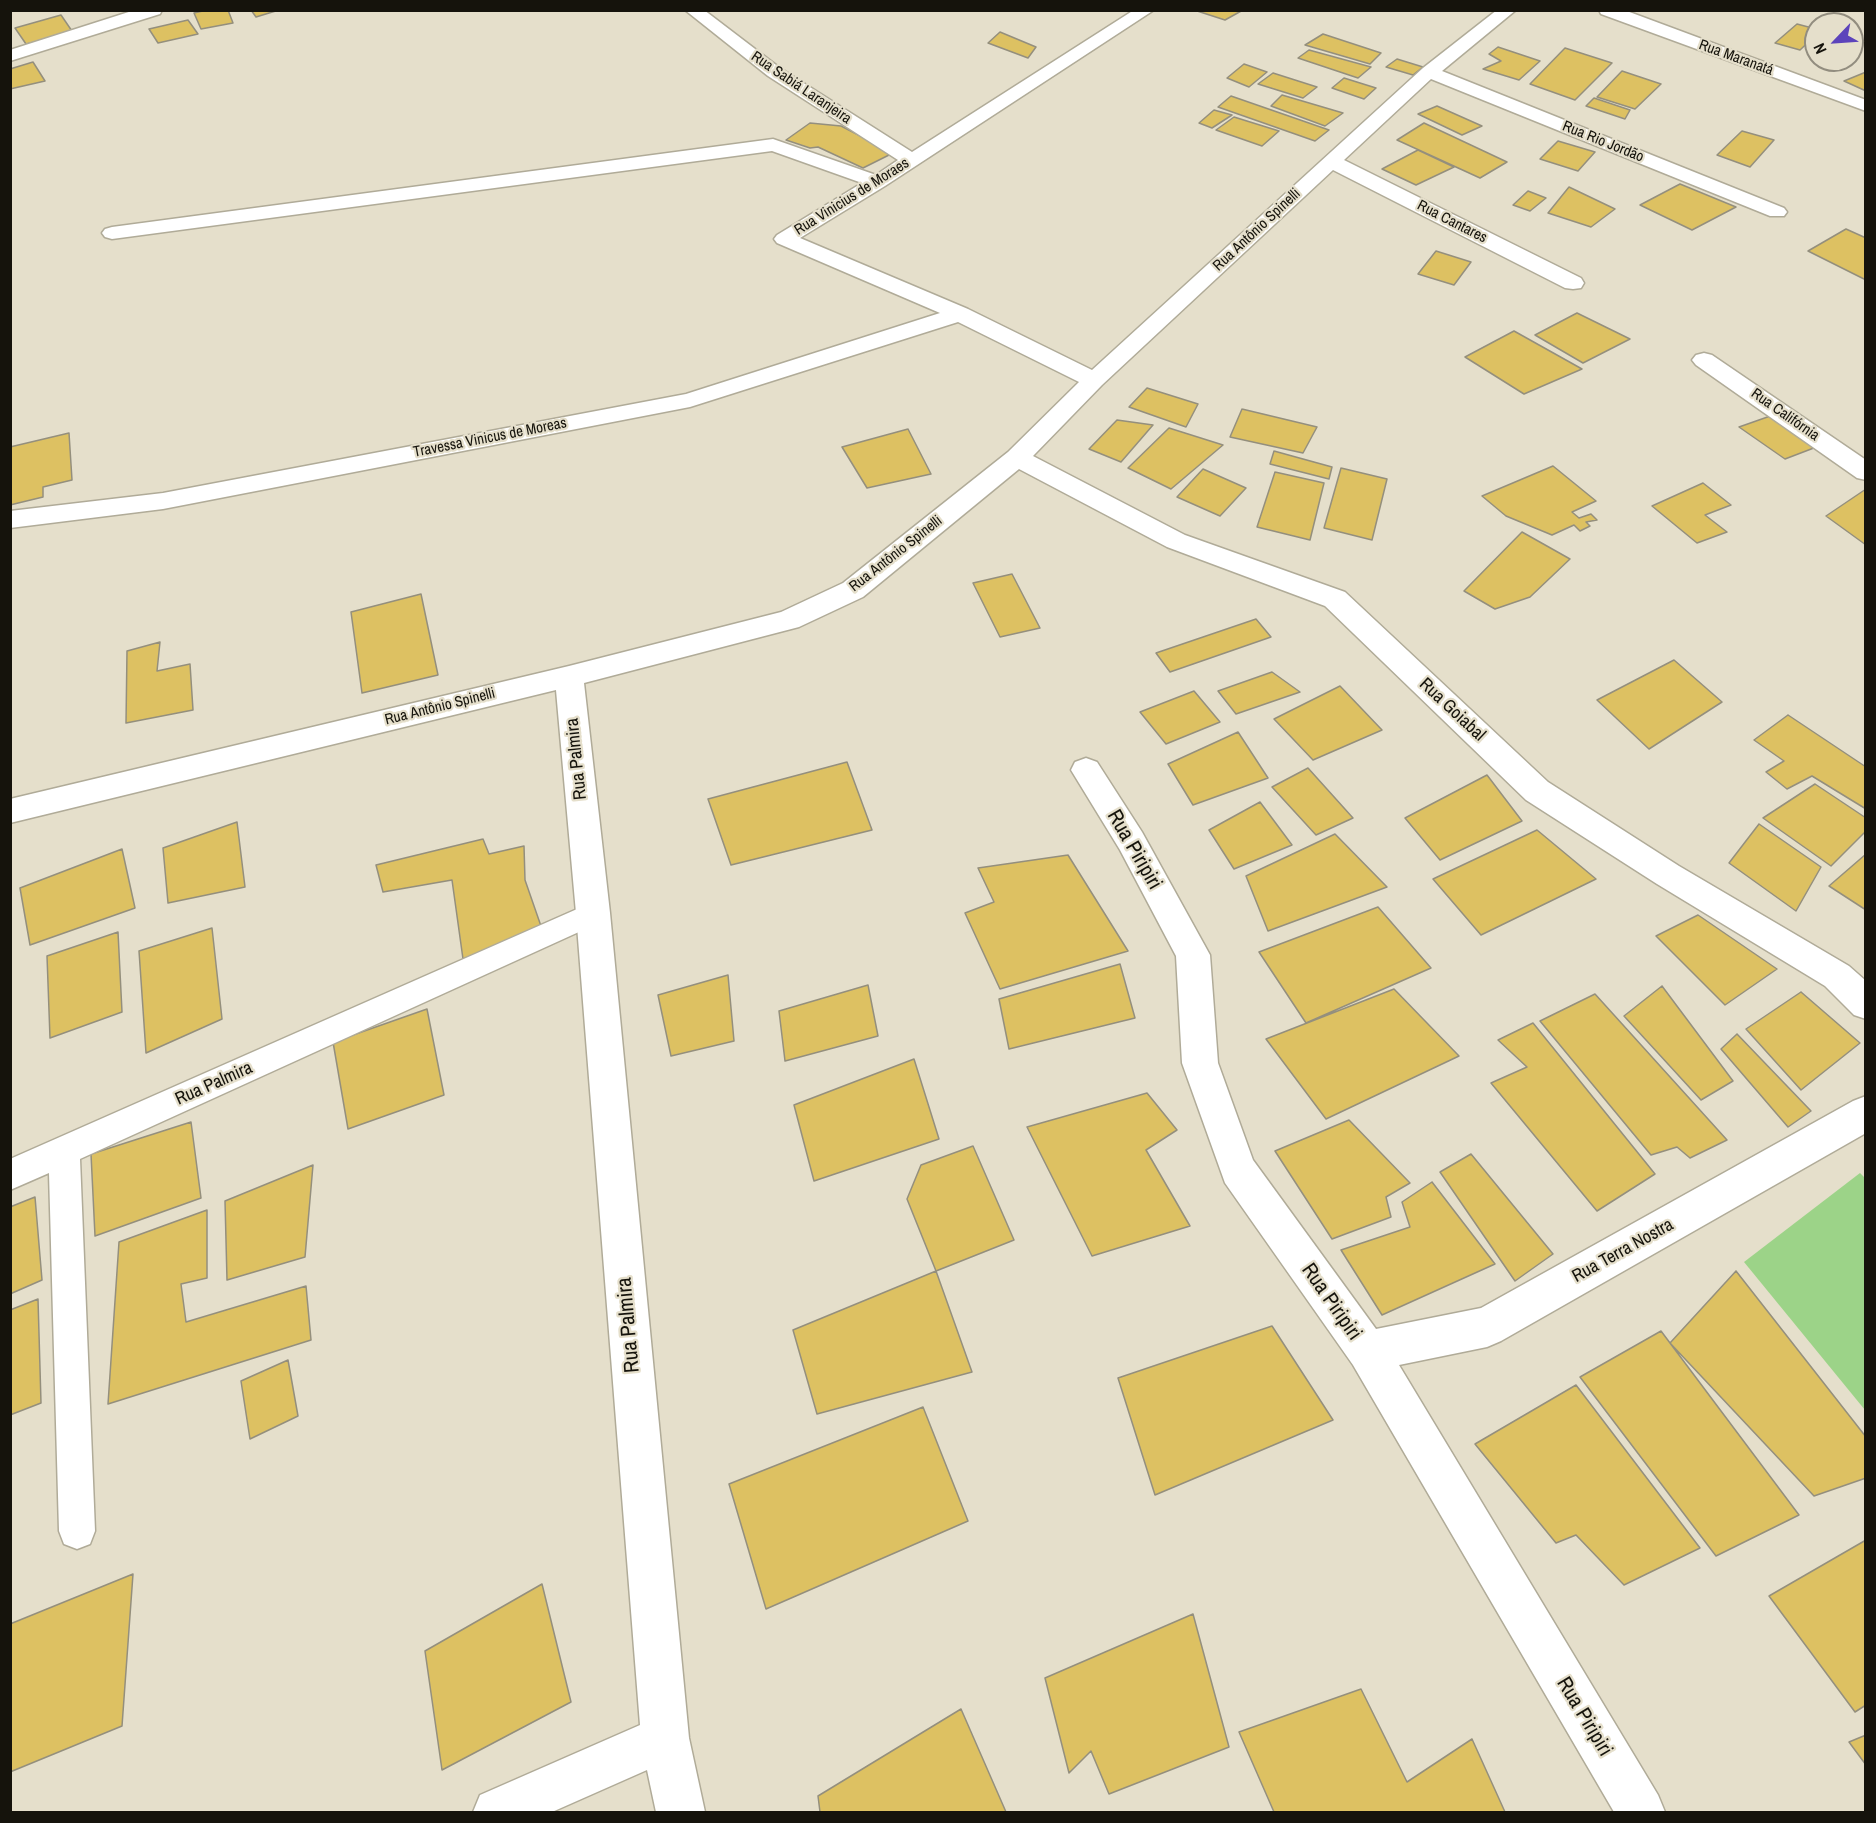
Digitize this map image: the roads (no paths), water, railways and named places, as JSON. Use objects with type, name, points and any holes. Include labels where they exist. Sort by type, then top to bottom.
[{"type":"street","points":[[10,57],[154,10]]},
{"type":"street","name":"Rua Sabiá Laranjeira","points":[[693,10],[774,72],[911,160]]},
{"type":"street","name":"Rua Vinicius de Moraes","points":[[1094,380],[960,314],[784,238],[878,182],[1146,10]]},
{"type":"street","name":"Rua Antônio Spinelli","points":[[10,811],[569,676],[789,620],[853,590],[1017,458],[1094,380],[1430,72],[1508,10]]},
{"type":"street","name":"Rua Maranatá","points":[[1607,10],[1866,106]]},
{"type":"street","name":"Rua Rio Jordão","points":[[1430,72],[1777,212]]},
{"type":"street","points":[[112,233],[773,145],[878,182]]},
{"type":"street","name":"Rua Cantares","points":[[1332,162],[1573,283]]},
{"type":"street","name":"Travessa Vinicus de Moreas","points":[[10,520],[163,501],[690,400],[960,314]]},
{"type":"street","name":"Rua Califórnia","points":[[1704,360],[1866,472]]},
{"type":"street","name":"Rua Goiabal","points":[[1017,458],[1176,541],[1335,598],[1538,790],[1668,875],[1837,976],[1866,1004]]},
{"type":"street","name":"Rua Palmira","points":[[569,676],[593,913],[665,1738],[680,1812]]},
{"type":"street","name":"Rua Piripiri","points":[[1086,770],[1131,842],[1193,956],[1200,1063],[1238,1170],[1366,1351],[1641,1812]]},
{"type":"street","name":"Rua Terra Nostra","points":[[1366,1351],[1487,1327],[1866,1113]]},
{"type":"street","points":[[497,1812],[665,1738]]},
{"type":"lane","name":"Rua Palmira","points":[[10,1175],[593,913]]},
{"type":"lane","points":[[64,1152],[77,1531]]}]
